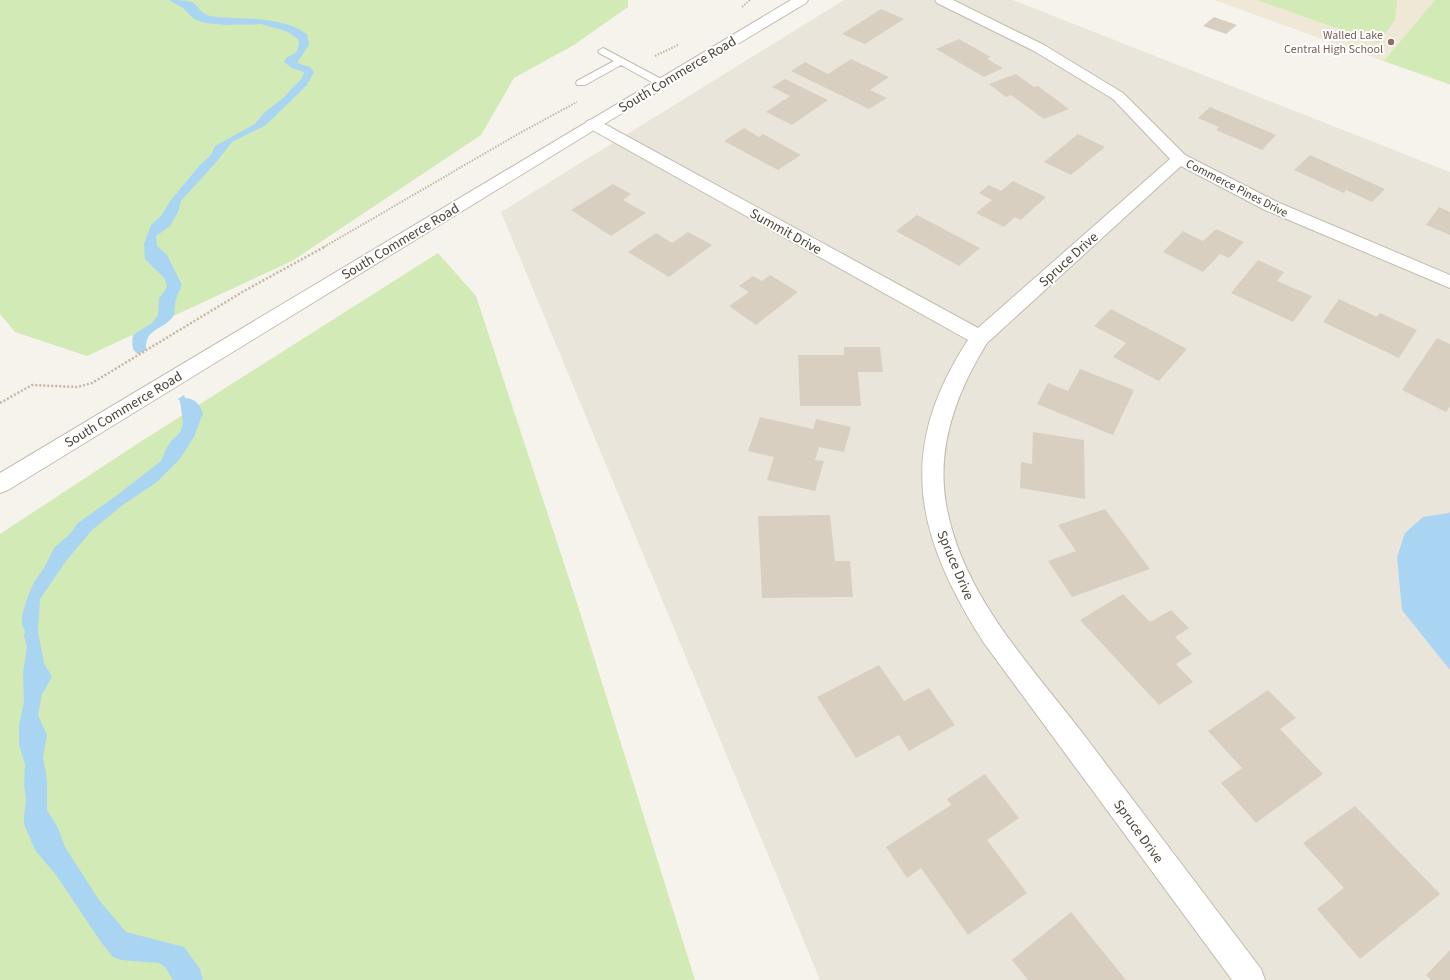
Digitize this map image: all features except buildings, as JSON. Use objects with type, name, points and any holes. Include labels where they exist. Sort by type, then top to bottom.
[{"type":"street","name":"South Commerce Road","points":[[0,484],[593,124],[801,0]]},
{"type":"street","name":"Commerce Pines Drive","points":[[942,0],[1039,48],[1118,96],[1179,159],[1271,206],[1450,282]]},
{"type":"street","name":"Summit Drive","points":[[593,124],[980,338]]},
{"type":"street","name":"Spruce Drive","points":[[1179,159],[980,338],[957,376],[942,414],[934,449],[933,478],[938,519],[949,555],[970,600],[991,634],[1074,742],[1250,980]]},
{"type":"lane","points":[[603,51],[661,83]]},
{"type":"lane","points":[[582,83],[621,61]]},
{"type":"path","points":[[740,9],[750,0]]},
{"type":"path","points":[[631,67],[680,44]]},
{"type":"path","points":[[0,403],[32,385],[77,386],[92,383],[244,291],[297,263],[518,134],[578,101]]},
{"type":"shaded area","points":[[844,0],[1013,0],[1450,172],[1450,980],[820,980],[501,212]]},
{"type":"shaded area","name":"Walled Lake Central High School","points":[[1214,0],[1450,0],[1450,85]]},
{"type":"green space","points":[[0,0],[628,0],[628,7],[574,45],[514,78],[481,135],[292,261],[87,356],[15,332],[0,314]]},
{"type":"green space","points":[[1257,0],[1397,0],[1395,20],[1378,43]]},
{"type":"green space","points":[[1435,0],[1450,0],[1450,84],[1384,61]]},
{"type":"green space","points":[[438,253],[476,296],[578,606],[695,980],[0,980],[0,534],[137,444]]},
{"type":"water","points":[[169,0],[194,3],[207,15],[213,17],[271,21],[290,25],[299,29],[307,34],[309,45],[297,63],[310,67],[314,72],[307,85],[266,125],[232,142],[181,201],[178,212],[170,226],[156,236],[157,246],[167,255],[182,285],[176,298],[172,318],[151,334],[146,343],[146,350],[138,354],[133,348],[133,335],[152,323],[158,315],[159,298],[167,286],[165,279],[145,259],[144,244],[151,225],[161,216],[171,200],[200,165],[211,155],[215,146],[255,124],[264,113],[283,98],[302,78],[304,72],[292,68],[284,62],[286,58],[297,52],[299,43],[298,39],[288,32],[261,24],[227,25],[205,23],[194,19],[183,8]]},
{"type":"water","points":[[184,395],[185,398],[197,402],[203,413],[194,437],[179,460],[157,482],[124,504],[92,530],[66,561],[40,599],[38,632],[44,663],[52,677],[42,694],[38,715],[47,735],[43,757],[47,780],[47,810],[58,828],[65,847],[99,900],[126,932],[184,947],[200,969],[203,980],[173,980],[165,967],[159,963],[121,960],[113,957],[101,942],[56,875],[35,850],[24,824],[26,799],[24,785],[25,764],[19,745],[19,726],[24,701],[23,673],[27,646],[24,636],[25,630],[22,626],[22,616],[33,584],[45,566],[54,548],[70,534],[78,523],[161,461],[167,447],[180,433],[183,423],[180,401],[178,399]]},
{"type":"water","points":[[1450,512],[1450,670],[1402,610],[1397,557],[1405,533],[1423,517]]},
{"type":"place","name":"Walled Lake Central High School","points":[[1391,42]]}]
